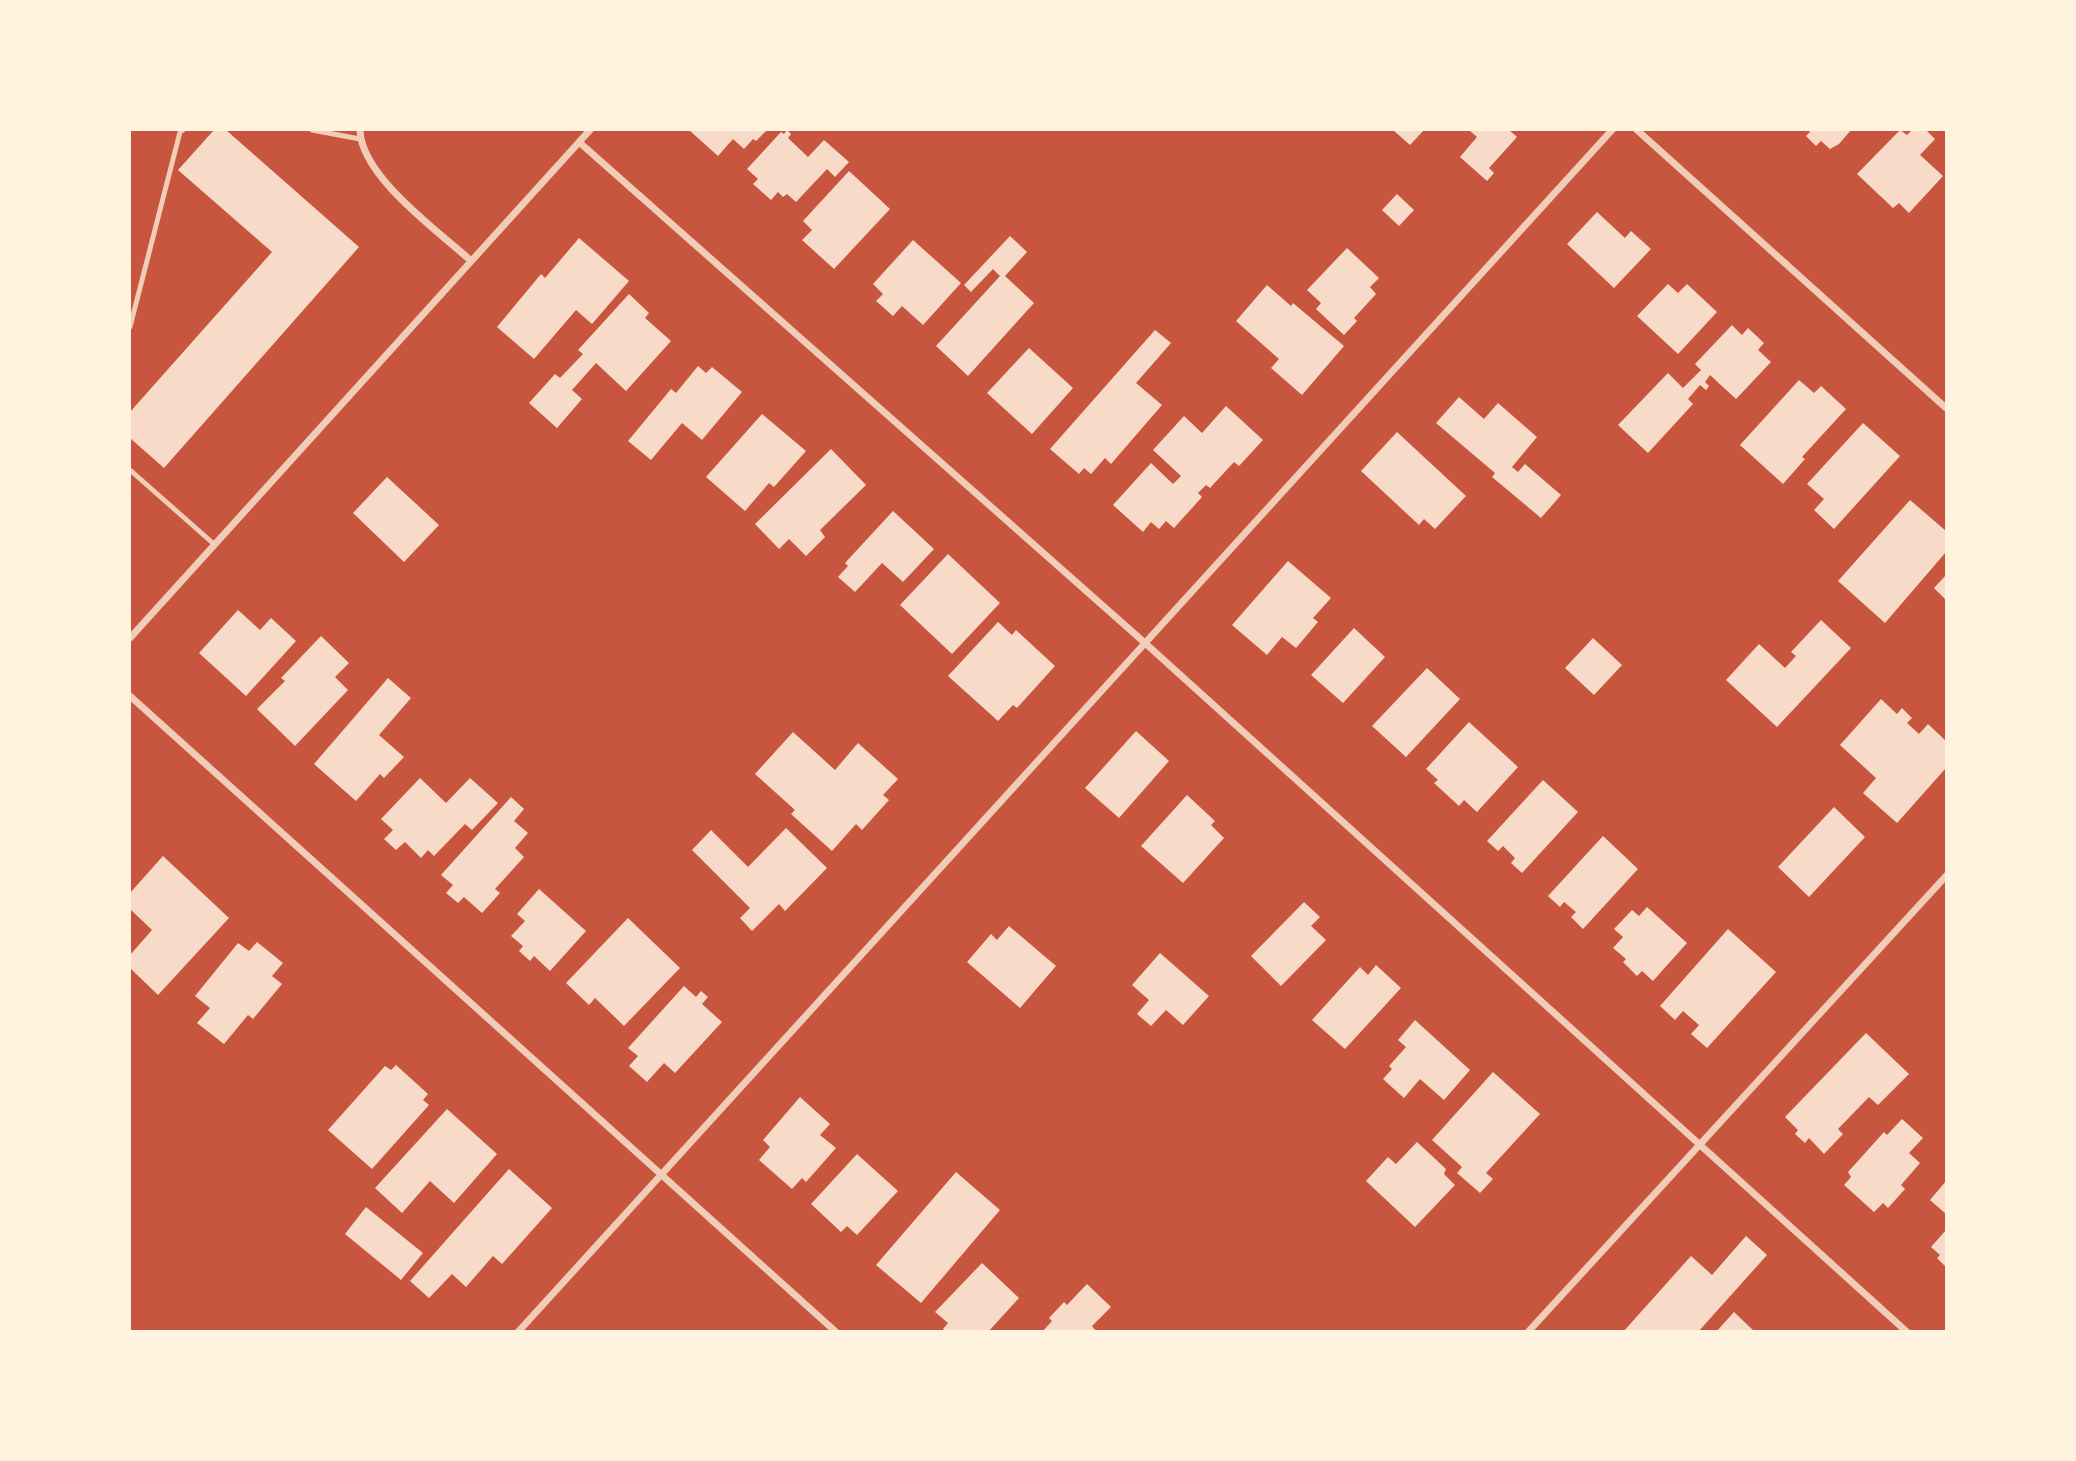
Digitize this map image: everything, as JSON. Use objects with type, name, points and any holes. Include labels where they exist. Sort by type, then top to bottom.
[{"type":"street","points":[[360,130],[360,139],[370,163],[386,184],[470,260]]},
{"type":"street","points":[[130,638],[590,130]]},
{"type":"street","points":[[518,1332],[1612,130]]},
{"type":"street","points":[[1637,130],[1947,408]]},
{"type":"street","points":[[579,142],[1145,643],[1907,1332]]},
{"type":"street","points":[[130,696],[836,1332]]},
{"type":"street","points":[[1528,1332],[1947,876]]},
{"type":"lane","points":[[130,327],[180,132],[183,130]]},
{"type":"lane","points":[[312,130],[360,139]]},
{"type":"lane","points":[[130,470],[215,545]]},
{"type":"building","points":[[214,130],[226,130],[359,247],[164,468],[130,438],[130,412],[272,252],[178,170]]},
{"type":"building","points":[[689,130],[767,130],[744,149],[733,139],[718,156]]},
{"type":"building","points":[[787,130],[791,134],[788,138],[808,157],[824,140],[849,162],[835,177],[827,169],[796,202],[787,194],[783,197],[778,192],[771,200],[753,184],[758,179],[747,169],[781,132],[784,134]]},
{"type":"building","points":[[1393,130],[1424,130],[1410,145]]},
{"type":"building","points":[[1469,130],[1509,130],[1517,137],[1489,168],[1494,173],[1487,181],[1460,157],[1477,137]]},
{"type":"building","points":[[1808,130],[1851,130],[1839,144],[1830,149],[1821,141],[1816,146],[1806,136],[1810,132]]},
{"type":"building","points":[[1900,130],[1907,135],[1912,130],[1926,130],[1935,139],[1920,155],[1943,176],[1909,213],[1899,203],[1893,208],[1857,174]]},
{"type":"building","points":[[849,171],[890,209],[834,269],[802,240],[812,230],[803,221]]},
{"type":"building","points":[[1397,194],[1414,210],[1399,226],[1382,210]]},
{"type":"building","points":[[1597,212],[1625,238],[1631,231],[1651,249],[1614,288],[1567,244]]},
{"type":"building","points":[[1010,236],[1027,252],[1005,276],[1034,303],[968,376],[936,346],[1000,276],[993,269],[971,292],[964,285]]},
{"type":"building","points":[[579,238],[629,281],[592,324],[576,310],[534,359],[497,327],[541,274],[545,278]]},
{"type":"building","points":[[913,240],[961,283],[923,325],[902,306],[893,316],[876,301],[883,294],[873,284]]},
{"type":"building","points":[[1347,248],[1379,278],[1370,287],[1376,294],[1354,318],[1357,321],[1344,335],[1316,309],[1321,303],[1307,290]]},
{"type":"building","points":[[1668,284],[1678,293],[1687,284],[1717,312],[1678,354],[1637,316]]},
{"type":"building","points":[[1267,285],[1344,346],[1302,395],[1271,368],[1279,359],[1236,321]]},
{"type":"building","points":[[629,294],[649,313],[645,318],[671,341],[626,391],[596,363],[572,390],[582,399],[557,428],[529,403],[555,374],[560,378],[583,354],[578,350]]},
{"type":"building","points":[[1732,325],[1742,335],[1748,328],[1764,343],[1758,350],[1771,362],[1736,399],[1710,375],[1705,382],[1709,386],[1706,390],[1700,385],[1688,399],[1693,404],[1648,453],[1618,425],[1668,373],[1683,388],[1701,370],[1695,364]]},
{"type":"building","points":[[1155,330],[1171,343],[1136,383],[1162,405],[1111,464],[1105,458],[1091,474],[1084,468],[1079,474],[1050,449]]},
{"type":"building","points":[[1029,348],[1073,388],[1032,434],[987,393]]},
{"type":"building","points":[[698,366],[706,373],[712,367],[742,392],[702,440],[682,423],[651,460],[628,441],[671,389],[676,393]]},
{"type":"building","points":[[1799,380],[1814,393],[1821,386],[1846,409],[1802,457],[1805,459],[1783,484],[1740,445]]},
{"type":"building","points":[[1459,397],[1484,419],[1498,403],[1537,437],[1512,467],[1518,472],[1525,464],[1561,495],[1541,518],[1492,477],[1495,473],[1436,423]]},
{"type":"building","points":[[1226,406],[1263,440],[1239,466],[1234,462],[1210,488],[1206,485],[1198,493],[1202,497],[1174,528],[1166,521],[1159,529],[1151,522],[1143,532],[1113,505],[1151,463],[1173,484],[1181,476],[1153,450],[1184,416],[1202,433]]},
{"type":"building","points":[[762,414],[806,451],[774,487],[769,483],[745,511],[706,477]]},
{"type":"building","points":[[1863,423],[1900,456],[1834,529],[1814,510],[1824,499],[1807,484]]},
{"type":"building","points":[[1397,432],[1466,496],[1435,529],[1424,519],[1419,525],[1361,471]]},
{"type":"building","points":[[831,449],[866,485],[820,530],[825,537],[806,556],[789,539],[779,549],[755,524]]},
{"type":"building","points":[[387,477],[439,525],[404,562],[353,513]]},
{"type":"building","points":[[1910,500],[1946,531],[1946,552],[1885,623],[1838,581]]},
{"type":"building","points":[[893,511],[934,549],[903,582],[882,563],[855,592],[838,577],[848,566],[845,563]]},
{"type":"building","points":[[948,554],[1000,603],[952,654],[900,605]]},
{"type":"building","points":[[1288,561],[1331,598],[1313,618],[1318,622],[1296,648],[1282,637],[1267,655],[1232,625]]},
{"type":"building","points":[[1946,575],[1946,600],[1934,588]]},
{"type":"building","points":[[238,610],[260,630],[271,618],[296,641],[246,696],[199,653]]},
{"type":"building","points":[[1821,620],[1851,648],[1777,727],[1726,680],[1759,644],[1785,668],[1796,656],[1791,652]]},
{"type":"building","points":[[998,622],[1012,635],[1016,630],[1055,666],[1017,708],[1013,705],[998,721],[948,676]]},
{"type":"building","points":[[1354,628],[1385,657],[1343,703],[1311,675]]},
{"type":"building","points":[[321,636],[349,663],[335,677],[348,690],[295,746],[257,709],[285,681],[281,678]]},
{"type":"building","points":[[1593,638],[1622,665],[1594,695],[1565,668]]},
{"type":"building","points":[[1427,668],[1460,699],[1406,757],[1372,726]]},
{"type":"building","points":[[388,678],[411,698],[379,735],[404,757],[384,778],[380,774],[356,801],[314,764]]},
{"type":"building","points":[[1881,699],[1897,714],[1902,708],[1912,718],[1907,723],[1919,734],[1928,724],[1946,741],[1946,768],[1897,823],[1863,793],[1876,778],[1840,745]]},
{"type":"building","points":[[1469,722],[1518,767],[1477,812],[1464,800],[1459,806],[1434,783],[1438,780],[1426,769]]},
{"type":"building","points":[[1136,731],[1169,761],[1119,818],[1085,788]]},
{"type":"building","points":[[793,732],[835,770],[858,743],[898,779],[883,795],[889,800],[862,830],[856,824],[832,851],[791,814],[795,810],[755,774]]},
{"type":"building","points":[[420,778],[446,803],[470,778],[498,803],[472,830],[465,824],[434,856],[428,850],[421,858],[405,842],[396,850],[384,839],[393,830],[381,819]]},
{"type":"building","points":[[1543,780],[1578,812],[1522,873],[1511,863],[1515,858],[1503,846],[1498,851],[1487,841]]},
{"type":"building","points":[[1187,795],[1215,821],[1211,825],[1224,838],[1183,883],[1141,846]]},
{"type":"building","points":[[511,797],[524,809],[514,821],[528,833],[515,848],[524,857],[495,889],[500,893],[482,913],[464,897],[458,903],[446,893],[453,885],[441,875]]},
{"type":"building","points":[[1834,807],[1865,837],[1809,897],[1778,867]]},
{"type":"building","points":[[786,828],[827,868],[785,911],[779,904],[752,931],[740,918],[750,908],[692,850],[711,830],[748,867]]},
{"type":"building","points":[[1603,836],[1638,869],[1583,929],[1571,917],[1576,912],[1564,902],[1560,907],[1548,896]]},
{"type":"building","points":[[163,856],[229,918],[158,995],[130,968],[130,955],[152,930],[130,909],[130,893]]},
{"type":"building","points":[[539,889],[586,931],[550,971],[534,956],[530,961],[519,951],[523,946],[511,936],[525,921],[517,914]]},
{"type":"building","points":[[1304,902],[1320,917],[1311,926],[1326,940],[1281,986],[1251,956]]},
{"type":"building","points":[[1647,907],[1687,943],[1653,981],[1642,971],[1637,976],[1623,962],[1626,959],[1613,948],[1623,937],[1614,929],[1632,910],[1639,916]]},
{"type":"building","points":[[628,918],[680,968],[624,1026],[595,998],[589,1005],[566,983]]},
{"type":"building","points":[[1009,926],[1056,966],[1020,1008],[967,962],[991,934],[997,940]]},
{"type":"building","points":[[1728,929],[1776,972],[1707,1048],[1691,1034],[1699,1025],[1683,1011],[1675,1020],[1660,1006]]},
{"type":"building","points":[[257,942],[283,963],[272,976],[282,984],[253,1019],[248,1015],[224,1044],[197,1023],[210,1008],[195,996],[238,943],[249,951]]},
{"type":"building","points":[[1160,953],[1209,996],[1183,1025],[1166,1010],[1151,1026],[1137,1014],[1149,1000],[1132,985]]},
{"type":"building","points":[[1376,965],[1401,988],[1345,1049],[1312,1020],[1360,967],[1368,975]]},
{"type":"building","points":[[684,986],[696,997],[701,991],[708,997],[702,1004],[722,1022],[675,1073],[664,1063],[647,1082],[629,1066],[638,1056],[628,1048]]},
{"type":"building","points":[[1415,1020],[1470,1070],[1444,1100],[1420,1079],[1404,1098],[1383,1079],[1392,1069],[1389,1066],[1406,1047],[1398,1040]]},
{"type":"building","points":[[1866,1033],[1909,1074],[1878,1105],[1869,1097],[1838,1129],[1843,1134],[1824,1154],[1809,1138],[1805,1143],[1795,1134],[1798,1130],[1785,1117]]},
{"type":"building","points":[[396,1065],[428,1094],[423,1100],[429,1105],[372,1169],[328,1130],[385,1066],[391,1070]]},
{"type":"building","points":[[1493,1072],[1540,1114],[1486,1173],[1493,1179],[1480,1193],[1457,1173],[1462,1167],[1432,1140]]},
{"type":"building","points":[[800,1097],[830,1124],[820,1135],[836,1148],[806,1182],[802,1178],[792,1189],[759,1160],[770,1147],[763,1140]]},
{"type":"building","points":[[447,1109],[497,1154],[454,1203],[430,1181],[402,1213],[375,1188]]},
{"type":"building","points":[[1902,1119],[1923,1138],[1909,1153],[1920,1163],[1901,1185],[1905,1189],[1888,1208],[1883,1203],[1874,1212],[1844,1185],[1851,1177],[1848,1172],[1884,1132],[1887,1135]]},
{"type":"building","points":[[1417,1142],[1446,1169],[1444,1174],[1455,1185],[1415,1227],[1366,1181],[1388,1157],[1396,1164]]},
{"type":"building","points":[[857,1154],[898,1191],[857,1235],[847,1226],[841,1232],[811,1204]]},
{"type":"building","points":[[509,1169],[552,1208],[502,1264],[493,1256],[466,1287],[452,1274],[429,1298],[410,1281]]},
{"type":"building","points":[[956,1172],[1000,1210],[921,1303],[876,1265]]},
{"type":"building","points":[[1946,1181],[1946,1214],[1930,1200]]},
{"type":"building","points":[[366,1207],[423,1253],[401,1280],[345,1234]]},
{"type":"building","points":[[1946,1230],[1946,1267],[1937,1258],[1940,1255],[1931,1247]]},
{"type":"building","points":[[1746,1236],[1767,1255],[1698,1332],[1623,1332],[1691,1256],[1712,1275]]},
{"type":"building","points":[[982,1263],[1019,1298],[988,1332],[946,1332],[943,1329],[948,1323],[935,1312]]},
{"type":"building","points":[[1087,1284],[1111,1307],[1092,1326],[1097,1332],[1042,1332],[1052,1321],[1049,1318],[1064,1302],[1067,1305]]},
{"type":"building","points":[[1734,1312],[1755,1332],[1716,1332]]}]
